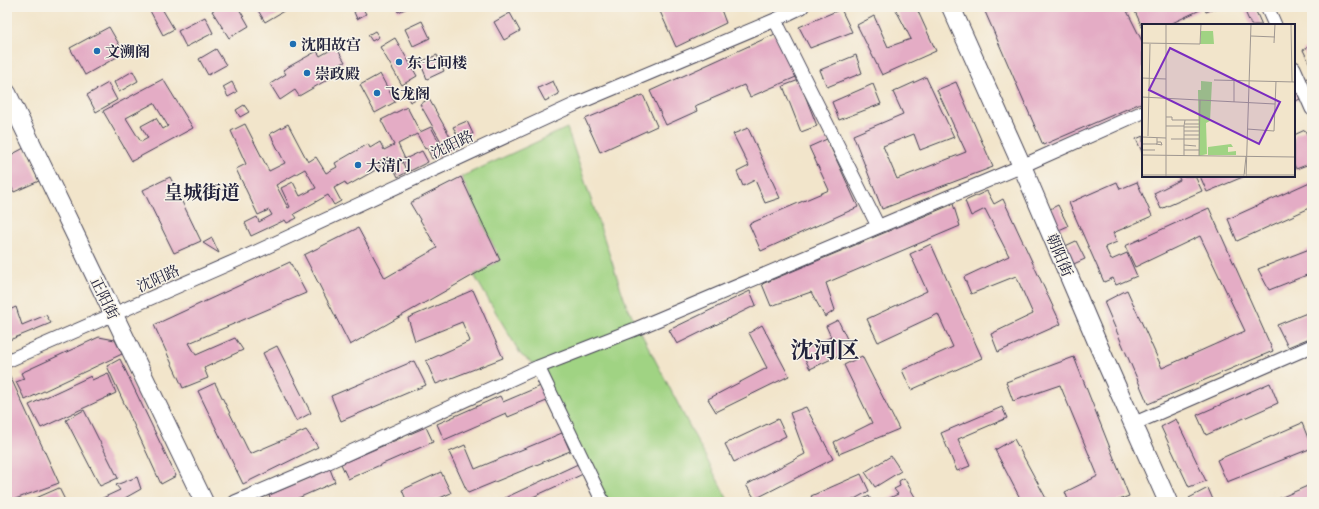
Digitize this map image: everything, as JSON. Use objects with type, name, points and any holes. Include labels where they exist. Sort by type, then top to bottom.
[{"type":"street","name":"沈阳路","points":[[7,361],[258,251],[576,104],[775,20],[802,7]]},
{"type":"street","name":"朝阳街","points":[[951,7],[1168,502]]},
{"type":"street","points":[[1267,7],[1275,24]]},
{"type":"street","points":[[775,20],[878,226]]},
{"type":"street","points":[[1295,70],[1312,109]]},
{"type":"street","name":"正阳街","points":[[7,93],[204,502]]},
{"type":"street","points":[[235,502],[322,465],[538,367],[638,328],[1022,166],[1142,112]]},
{"type":"street","points":[[1133,424],[1312,346]]},
{"type":"street","points":[[538,367],[603,502]]},
{"type":"green space","points":[[567,128],[626,304],[729,502],[603,502],[538,367],[521,355],[474,275],[500,260],[461,177]]},
{"type":"building","points":[[148,7],[161,7],[174,29],[163,35]]},
{"type":"building","points":[[219,7],[238,7],[249,26],[229,38],[212,11]]},
{"type":"building","points":[[256,7],[285,7],[287,9],[265,22]]},
{"type":"building","points":[[362,7],[366,14],[357,19],[354,12]]},
{"type":"building","points":[[396,7],[410,7],[398,12]]},
{"type":"building","points":[[658,7],[720,7],[726,23],[676,47]]},
{"type":"building","points":[[916,7],[936,51],[882,75],[857,25],[874,16],[888,47],[911,39],[895,8]]},
{"type":"building","points":[[983,7],[1125,7],[1142,41],[1142,102],[1043,145]]},
{"type":"building","points":[[1133,7],[1198,7],[1200,10],[1170,24],[1142,24],[1142,27]]},
{"type":"building","points":[[1204,7],[1219,7],[1206,12]]},
{"type":"building","points":[[1243,7],[1254,7],[1262,24],[1251,24]]},
{"type":"building","points":[[841,9],[852,32],[810,48],[799,27]]},
{"type":"building","points":[[510,13],[520,31],[504,40],[494,22]]},
{"type":"building","points":[[205,17],[213,33],[186,47],[178,31]]},
{"type":"building","points":[[422,21],[430,38],[413,46],[405,29]]},
{"type":"building","name":"文溯阁","points":[[109,27],[124,53],[85,75],[70,48]]},
{"type":"building","points":[[375,31],[379,37],[372,41],[368,35]]},
{"type":"building","points":[[775,34],[796,77],[750,97],[744,85],[695,106],[697,111],[666,125],[650,91]]},
{"type":"building","name":"东七间楼","points":[[395,38],[417,76],[402,85],[380,47]]},
{"type":"building","points":[[1312,45],[1312,68],[1303,50]]},
{"type":"building","name":"崇政殿","points":[[336,47],[345,62],[328,71],[332,77],[299,96],[295,90],[280,100],[270,84],[286,74],[283,70],[317,51],[320,56]]},
{"type":"building","points":[[216,49],[226,65],[208,75],[199,59]]},
{"type":"building","points":[[437,55],[444,71],[427,79],[420,62]]},
{"type":"building","points":[[856,55],[862,73],[827,87],[820,70]]},
{"type":"building","points":[[133,71],[138,81],[119,92],[114,82]]},
{"type":"building","name":"飞龙阁","points":[[380,74],[395,102],[375,113],[360,85]]},
{"type":"building","points":[[926,77],[954,137],[920,150],[914,134],[883,146],[897,179],[966,152],[937,90],[956,82],[993,167],[882,209],[853,135],[903,114],[893,92]]},
{"type":"building","points":[[163,79],[193,128],[132,161],[103,111]],"holes":[[[154,103],[168,126],[163,129],[156,118],[141,126],[148,138],[141,142],[126,118]]]},
{"type":"building","points":[[799,80],[817,126],[801,132],[783,86]]},
{"type":"building","points":[[553,81],[559,94],[545,101],[538,88]]},
{"type":"building","points":[[232,82],[237,92],[228,97],[223,87]]},
{"type":"building","points":[[108,83],[117,100],[96,112],[87,95]]},
{"type":"building","points":[[873,84],[881,104],[839,120],[832,102]]},
{"type":"building","points":[[1295,87],[1300,99],[1295,102]]},
{"type":"building","points":[[414,90],[418,98],[410,102],[406,94]]},
{"type":"building","points":[[643,95],[657,126],[600,152],[585,119]]},
{"type":"building","points":[[429,99],[456,147],[447,152],[420,104]]},
{"type":"building","points":[[244,105],[249,112],[240,117],[236,110]]},
{"type":"building","points":[[407,107],[420,132],[431,127],[445,153],[432,159],[427,148],[425,149],[417,134],[398,144],[405,159],[422,151],[428,162],[410,171],[404,160],[402,161],[407,172],[398,177],[388,157],[378,163],[381,167],[347,186],[345,182],[334,188],[341,201],[334,205],[328,195],[294,214],[297,218],[287,223],[285,220],[251,236],[245,223],[257,217],[259,222],[272,215],[269,210],[258,215],[236,169],[246,164],[231,131],[245,124],[269,171],[285,163],[270,134],[288,124],[308,162],[316,157],[326,173],[337,167],[335,163],[368,144],[370,148],[380,142],[384,150],[394,145],[381,120]],"holes":[[[305,169],[316,188],[300,196],[293,182],[281,188],[290,207],[288,208],[276,185]]]},
{"type":"building","points":[[467,121],[473,134],[460,140],[453,127]]},
{"type":"building","points":[[748,128],[780,198],[765,203],[755,180],[743,186],[737,172],[749,166],[733,134]]},
{"type":"building","points":[[1305,130],[1312,146],[1312,163],[1296,169],[1295,166],[1295,135]]},
{"type":"building","points":[[1142,136],[1142,152],[1136,139]]},
{"type":"building","points":[[827,139],[858,207],[761,251],[749,224],[829,190],[809,147]]},
{"type":"building","points":[[24,148],[39,181],[14,192],[7,178],[7,157]]},
{"type":"building","points":[[170,177],[201,241],[174,253],[143,190]]},
{"type":"building","points":[[461,177],[500,260],[350,345],[304,255],[358,228],[385,278],[437,248],[410,203]]},
{"type":"building","points":[[1178,177],[1195,177],[1202,191],[1161,209],[1154,193],[1180,180]]},
{"type":"building","points":[[1200,177],[1243,177],[1207,192]]},
{"type":"building","points":[[1312,181],[1312,207],[1237,241],[1228,219]]},
{"type":"building","points":[[1117,182],[1120,189],[1137,182],[1152,216],[1113,233],[1117,242],[1105,247],[1111,260],[1127,253],[1137,276],[1116,285],[1113,278],[1104,282],[1069,203]]},
{"type":"building","points":[[987,191],[994,204],[1003,199],[1061,324],[998,352],[991,334],[1033,314],[1016,276],[971,294],[964,277],[1009,256],[985,209],[971,216],[965,201]]},
{"type":"building","points":[[953,204],[960,226],[826,283],[835,310],[825,317],[811,292],[771,306],[762,284]]},
{"type":"building","points":[[1058,205],[1068,226],[1052,233],[1042,213]]},
{"type":"building","points":[[1209,208],[1273,351],[1148,404],[1104,302],[1127,290],[1162,368],[1245,331],[1200,236],[1135,267],[1125,246]]},
{"type":"building","points":[[212,238],[219,253],[203,243]]},
{"type":"building","points":[[1076,241],[1085,259],[1069,266],[1059,249]]},
{"type":"building","points":[[931,244],[982,358],[911,390],[902,370],[953,347],[938,314],[878,342],[867,319],[927,291],[910,254]]},
{"type":"building","points":[[1312,248],[1312,273],[1269,290],[1258,269]]},
{"type":"building","points":[[290,262],[306,293],[189,343],[196,355],[235,338],[243,350],[204,368],[208,378],[183,388],[154,325]]},
{"type":"building","points":[[473,290],[503,358],[436,384],[426,361],[470,341],[462,322],[415,341],[408,318]]},
{"type":"building","points":[[750,291],[756,305],[677,344],[669,330]]},
{"type":"building","points":[[16,307],[22,325],[46,315],[51,323],[7,341],[7,311]]},
{"type":"building","points":[[1312,311],[1312,337],[1288,347],[1277,325]]},
{"type":"building","points":[[838,320],[848,341],[838,346],[842,354],[810,369],[801,351],[831,337],[826,326]]},
{"type":"building","points":[[762,325],[789,376],[716,412],[708,399],[767,368],[749,333]]},
{"type":"building","points":[[99,337],[115,340],[122,354],[25,400],[16,382],[24,379],[21,373]]},
{"type":"building","points":[[277,346],[311,413],[296,421],[263,353]]},
{"type":"building","points":[[862,356],[899,429],[839,454],[834,442],[872,423],[844,365]]},
{"type":"building","points":[[1074,357],[1129,496],[1114,502],[1069,502],[1065,492],[1098,476],[1060,385],[1013,401],[1006,382]]},
{"type":"building","points":[[120,359],[176,476],[161,484],[107,366]]},
{"type":"building","points":[[414,361],[426,385],[341,421],[331,396]]},
{"type":"building","points":[[108,373],[116,393],[41,428],[29,405],[91,376],[92,380]]},
{"type":"building","points":[[10,376],[59,483],[7,502],[7,377]]},
{"type":"building","points":[[215,383],[250,454],[306,430],[318,447],[243,484],[198,391]]},
{"type":"building","points":[[1270,383],[1278,403],[1206,435],[1197,415]]},
{"type":"building","points":[[543,385],[549,400],[508,417],[506,413],[444,440],[437,424],[500,396],[503,402]]},
{"type":"building","points":[[806,407],[833,459],[755,499],[746,485],[805,454],[790,413]]},
{"type":"building","points":[[1002,407],[1007,418],[958,439],[970,466],[957,471],[941,433]]},
{"type":"building","points":[[84,410],[118,478],[100,486],[66,420]]},
{"type":"building","points":[[778,419],[786,436],[734,462],[725,444]]},
{"type":"building","points":[[1176,419],[1206,481],[1189,487],[1161,427]]},
{"type":"building","points":[[1302,423],[1312,448],[1227,482],[1217,460]]},
{"type":"building","points":[[426,427],[433,442],[348,479],[341,464]]},
{"type":"building","points":[[562,433],[570,451],[468,493],[449,452],[465,445],[475,469]]},
{"type":"building","points":[[1014,439],[1048,502],[1022,502],[995,450]]},
{"type":"building","points":[[891,456],[901,471],[875,487],[865,472]]},
{"type":"building","points":[[578,464],[583,474],[522,502],[496,502]]},
{"type":"building","points":[[330,469],[335,482],[289,502],[272,502],[269,495]]},
{"type":"building","points":[[441,472],[451,493],[431,502],[407,502],[402,490]]},
{"type":"building","points":[[861,474],[869,491],[849,502],[810,502],[813,500],[811,496]]},
{"type":"building","points":[[137,477],[141,489],[125,498],[126,502],[94,502],[120,490],[116,485]]},
{"type":"building","points":[[904,478],[918,502],[882,502],[898,494],[894,489],[900,486],[899,481]]},
{"type":"building","points":[[1312,484],[1312,502],[1271,502]]},
{"type":"building","points":[[59,488],[66,502],[27,502]]},
{"type":"building","points":[[1208,488],[1214,502],[1191,502],[1189,498]]},
{"type":"building","points":[[869,496],[872,502],[858,502]]},
{"type":"place","name":"沈阳故宫","points":[[293,44]]},
{"type":"place","name":"文溯阁","points":[[97,51]]},
{"type":"place","name":"东七间楼","points":[[399,62]]},
{"type":"place","name":"崇政殿","points":[[307,73]]},
{"type":"place","name":"飞龙阁","points":[[377,93]]},
{"type":"place","name":"大清门","points":[[358,165]]},
{"type":"district","name":"皇城街道","points":[[202,192]]},
{"type":"district","name":"沈河区","points":[[825,350]]}]
